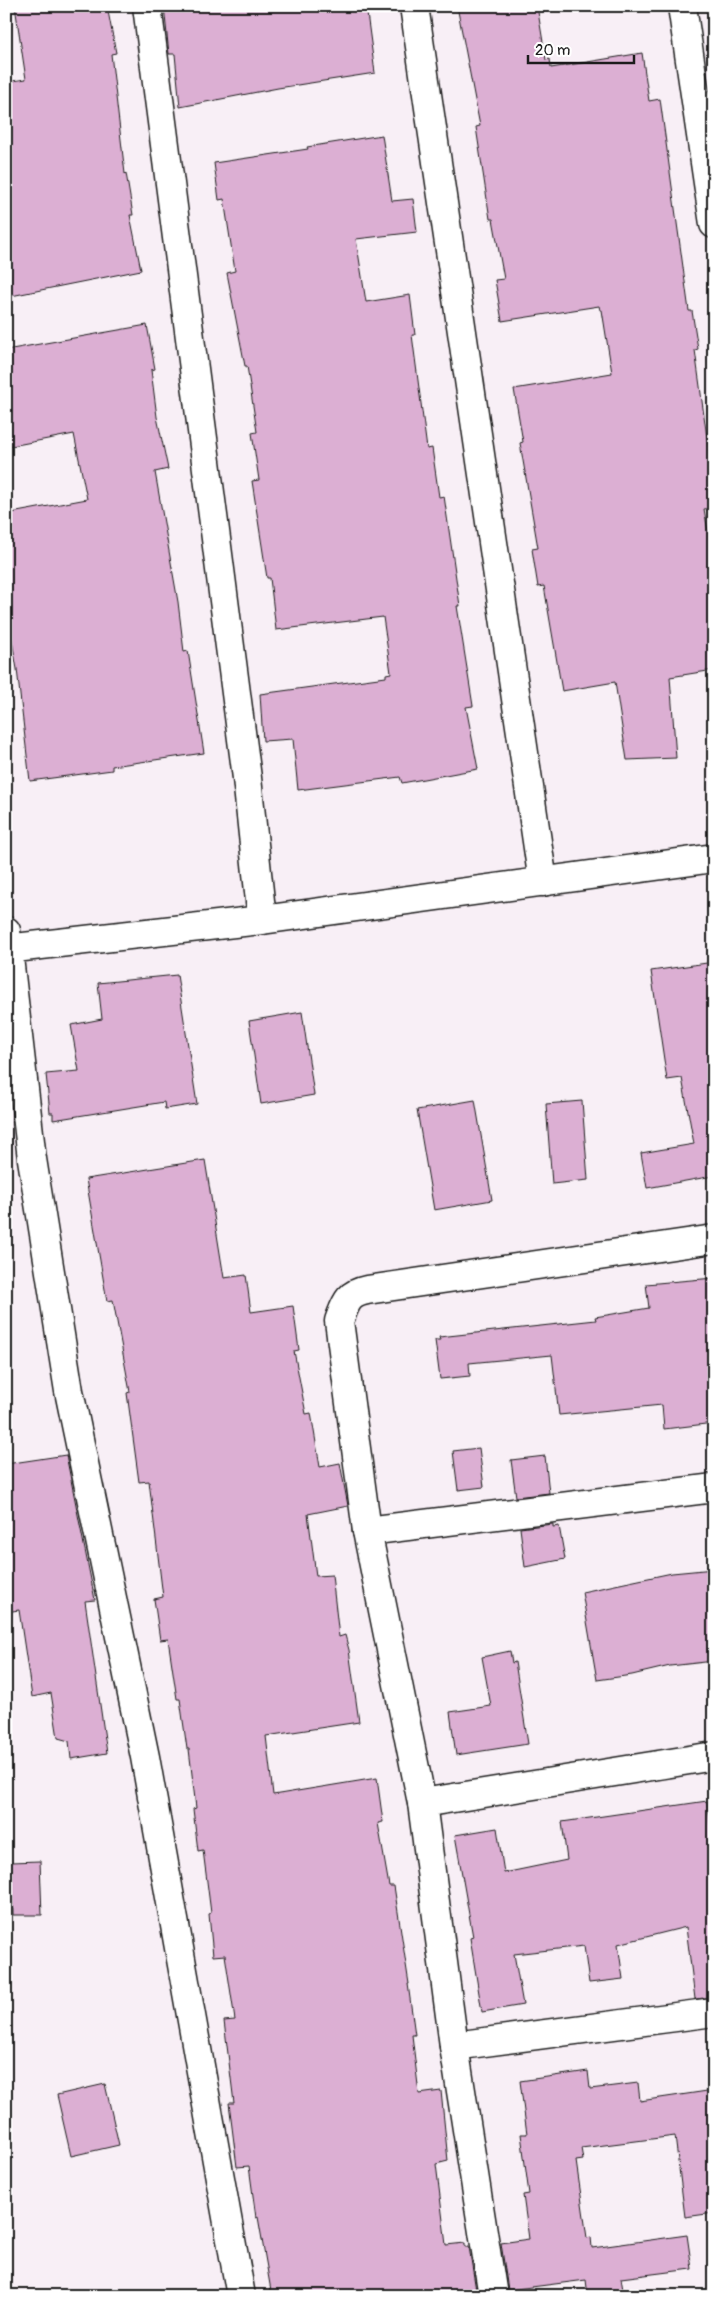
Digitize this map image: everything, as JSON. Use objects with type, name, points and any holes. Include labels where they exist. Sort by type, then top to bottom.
[{"type":"street","points":[[147,6],[247,778],[262,920]]},
{"type":"street","points":[[414,6],[543,882]]},
{"type":"street","points":[[682,6],[714,224]]},
{"type":"street","points":[[241,2296],[145,1757],[69,1391],[32,1158],[7,943],[262,920],[714,858]]},
{"type":"street","points":[[493,2296],[454,2046],[422,1803],[367,1531],[339,1321],[346,1302],[355,1292],[714,1239]]},
{"type":"street","points":[[367,1531],[714,1488]]},
{"type":"street","points":[[422,1803],[714,1756]]},
{"type":"street","points":[[454,2046],[714,2012]]},
{"type":"building","points":[[15,6],[107,6],[116,53],[111,54],[125,174],[133,215],[130,215],[141,270],[6,297],[6,82],[26,79]]},
{"type":"building","points":[[164,6],[366,6],[375,73],[278,88],[180,107],[175,54],[169,54]]},
{"type":"building","points":[[457,6],[537,6],[546,60],[550,59],[551,68],[642,53],[649,101],[660,99],[689,311],[692,311],[698,349],[695,350],[714,489],[714,508],[704,509],[714,564],[714,670],[670,677],[676,758],[627,760],[615,682],[562,691],[544,586],[538,587],[532,549],[538,548],[520,443],[523,442],[514,389],[612,373],[602,310],[600,310],[599,306],[502,321],[495,280],[504,279],[493,219],[490,219],[476,127],[480,126]]},
{"type":"building","points":[[382,135],[392,201],[413,199],[417,232],[356,239],[366,302],[410,295],[415,335],[412,335],[427,449],[432,448],[439,497],[444,496],[460,606],[457,606],[473,706],[466,707],[478,769],[402,783],[400,777],[298,790],[293,739],[263,741],[260,694],[386,677],[386,674],[391,673],[383,617],[276,630],[270,578],[267,578],[252,481],[259,480],[252,433],[257,432],[247,366],[245,366],[227,273],[235,271],[224,199],[219,200],[214,163],[308,149],[307,147]]},
{"type":"building","points":[[147,325],[155,369],[151,370],[157,417],[168,469],[155,472],[178,602],[184,652],[188,651],[204,753],[112,766],[112,770],[30,781],[17,669],[6,607],[6,514],[87,499],[74,434],[6,447],[6,350]]},
{"type":"building","points":[[714,962],[713,1176],[647,1188],[641,1153],[694,1144],[682,1078],[667,1080],[651,971]]},
{"type":"building","points":[[177,975],[197,1104],[165,1109],[164,1102],[53,1120],[53,1113],[50,1113],[46,1074],[79,1071],[71,1025],[102,1019],[98,983]]},
{"type":"building","points":[[302,1012],[314,1095],[261,1104],[249,1021]]},
{"type":"building","points":[[475,1100],[492,1200],[434,1210],[417,1110]]},
{"type":"building","points":[[582,1101],[588,1180],[552,1184],[546,1104]]},
{"type":"building","points":[[205,1160],[224,1278],[246,1275],[251,1312],[293,1306],[299,1350],[294,1351],[306,1414],[311,1413],[320,1467],[340,1463],[348,1506],[308,1514],[316,1576],[332,1575],[339,1637],[345,1635],[349,1650],[359,1722],[266,1736],[273,1795],[377,1778],[383,1822],[378,1823],[389,1886],[394,1886],[409,1984],[415,2035],[412,2035],[419,2094],[441,2091],[448,2161],[436,2164],[446,2245],[465,2243],[465,2247],[469,2247],[476,2290],[444,2294],[445,2296],[272,2296],[258,2217],[256,2218],[249,2166],[237,2167],[229,2103],[234,2103],[224,2021],[235,2020],[225,1955],[213,1956],[209,1914],[211,1913],[203,1850],[198,1851],[193,1809],[196,1808],[189,1749],[187,1749],[180,1699],[177,1699],[168,1639],[160,1640],[154,1599],[163,1597],[149,1481],[139,1482],[127,1393],[130,1392],[113,1300],[107,1301],[86,1179]]},
{"type":"building","points":[[714,1278],[714,1423],[664,1429],[662,1405],[559,1415],[552,1355],[469,1363],[470,1376],[440,1379],[435,1340],[440,1340],[439,1337],[596,1320],[595,1317],[649,1308],[646,1284]]},
{"type":"building","points":[[479,1448],[484,1487],[458,1490],[453,1451]]},
{"type":"building","points":[[66,1455],[95,1600],[85,1601],[107,1753],[71,1759],[69,1741],[58,1738],[51,1693],[32,1697],[19,1610],[6,1612],[6,1464]]},
{"type":"building","points":[[545,1456],[549,1493],[516,1497],[511,1460]]},
{"type":"building","points":[[553,1524],[553,1527],[559,1526],[565,1559],[525,1567],[520,1528]]},
{"type":"building","points":[[714,1569],[714,1661],[670,1666],[632,1675],[597,1680],[582,1592],[672,1573]]},
{"type":"building","points":[[510,1651],[512,1663],[515,1662],[528,1744],[456,1755],[450,1712],[491,1706],[482,1657]]},
{"type":"building","points":[[707,1801],[714,1852],[714,1997],[695,1999],[686,1927],[618,1944],[623,1979],[589,1983],[584,1946],[514,1954],[523,2005],[482,2012],[470,1938],[473,1937],[455,1835],[497,1828],[504,1873],[567,1860],[562,1822]]},
{"type":"building","points":[[40,1861],[42,1915],[13,1915],[11,1862]]},
{"type":"building","points":[[588,2071],[590,2089],[638,2083],[640,2101],[714,2090],[714,2213],[685,2217],[675,2136],[581,2148],[583,2160],[576,2161],[587,2238],[591,2237],[592,2248],[687,2235],[692,2269],[621,2278],[624,2296],[588,2296],[586,2280],[508,2290],[501,2243],[529,2239],[523,2195],[529,2194],[521,2134],[527,2134],[520,2081]]},
{"type":"building","points":[[105,2084],[119,2145],[71,2156],[57,2095]]}]
